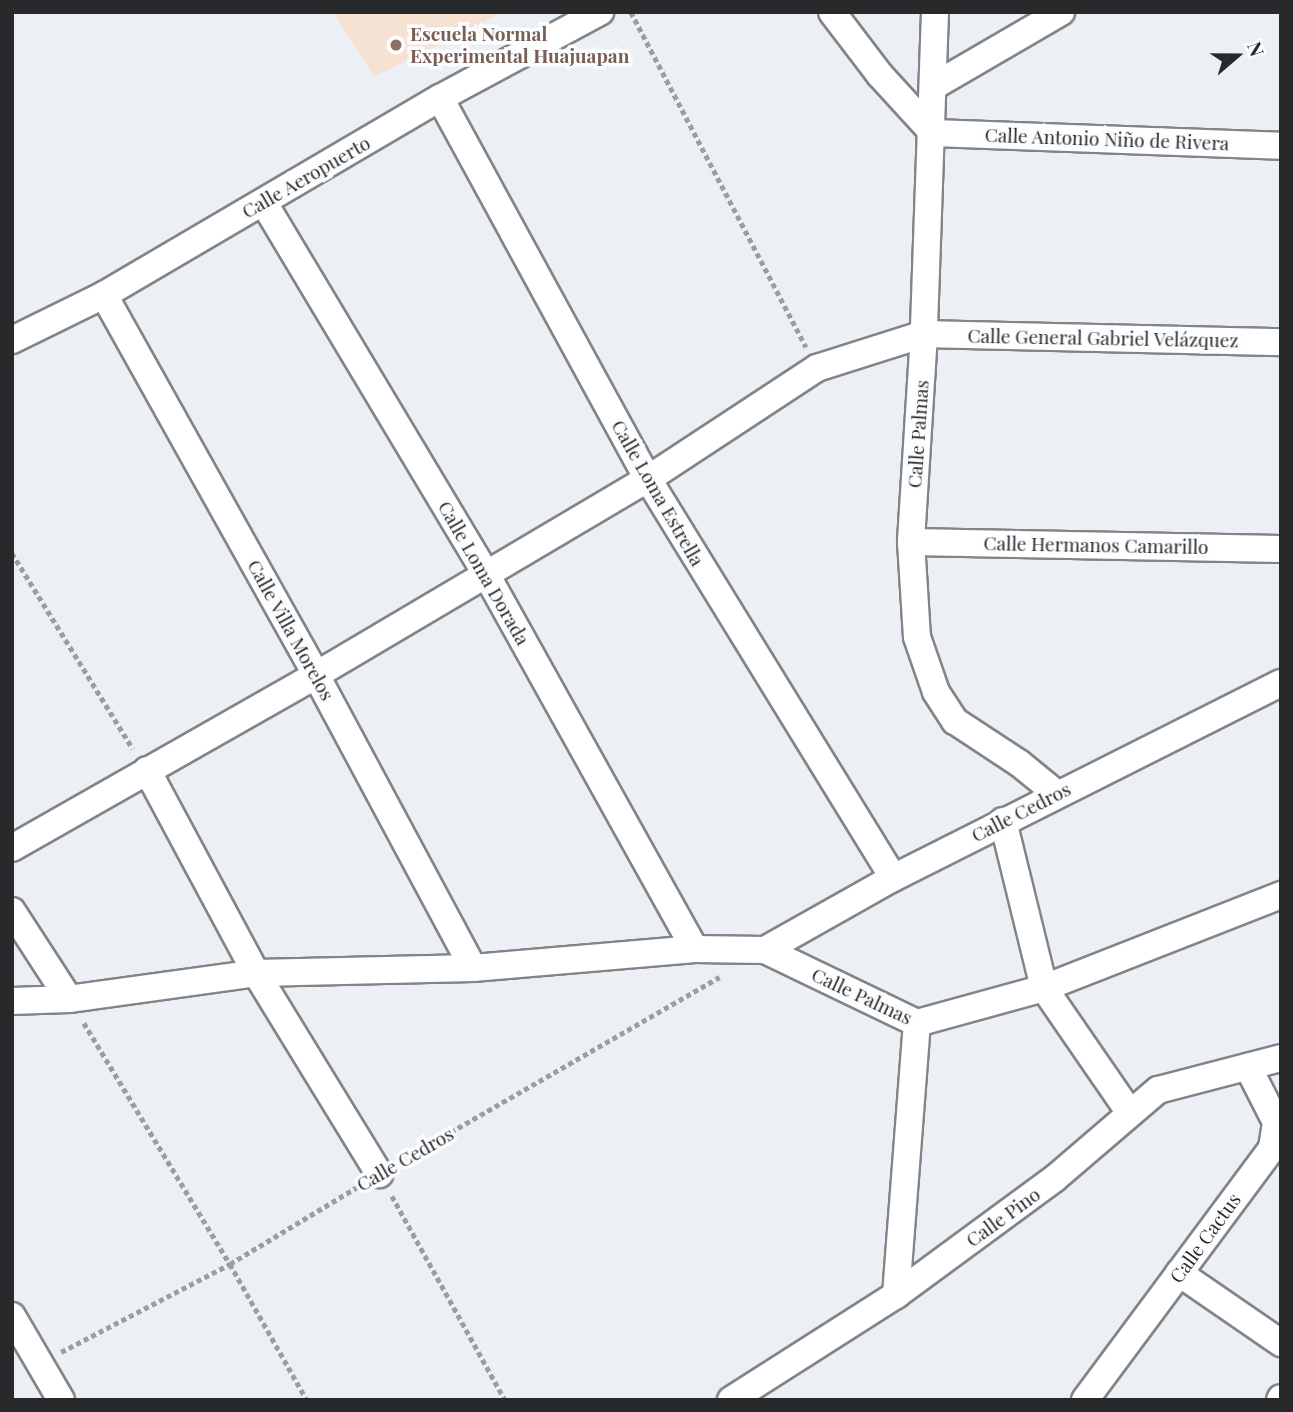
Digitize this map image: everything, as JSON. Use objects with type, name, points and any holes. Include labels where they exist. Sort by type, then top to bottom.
[{"type":"street","name":"Calle Aeropuerto","points":[[12,340],[104,295],[440,98],[600,12]]},
{"type":"street","points":[[832,12],[880,75],[933,133]]},
{"type":"street","name":"Calle Palmas","points":[[935,12],[933,133],[924,334],[911,542],[917,637],[936,692],[955,721],[1019,763],[1057,794]]},
{"type":"street","points":[[933,86],[1060,12]]},
{"type":"street","name":"Calle Loma Estrella","points":[[440,98],[648,479],[893,878]]},
{"type":"street","name":"Calle Antonio Niño de Rivera","points":[[933,133],[1281,146]]},
{"type":"street","name":"Calle Loma Dorada","points":[[264,202],[486,574],[695,949]]},
{"type":"street","name":"Calle Villa Morelos","points":[[104,295],[316,675],[473,968]]},
{"type":"street","name":"Calle General Gabriel Velázquez","points":[[12,848],[316,675],[648,479],[817,368],[924,334],[1281,342]]},
{"type":"street","name":"Calle Hermanos Camarillo","points":[[911,542],[1281,549]]},
{"type":"street","name":"Calle Cedros","points":[[765,950],[893,878],[1003,821],[1281,683]]},
{"type":"street","points":[[147,770],[256,973],[379,1174]]},
{"type":"street","points":[[1003,821],[1044,988],[1130,1113]]},
{"type":"street","name":"Calle Palmas","points":[[765,950],[917,1023],[1044,988],[1281,895]]},
{"type":"street","points":[[12,911],[69,999]]},
{"type":"street","points":[[12,1001],[69,999],[256,973],[473,968],[695,949],[765,950]]},
{"type":"street","points":[[896,1295],[917,1023]]},
{"type":"street","name":"Calle Pino","points":[[731,1400],[896,1295],[1054,1179],[1158,1090],[1281,1058]]},
{"type":"street","name":"Calle Cactus","points":[[1085,1400],[1272,1148],[1276,1122],[1248,1067]]},
{"type":"street","points":[[1179,1273],[1281,1343]]},
{"type":"street","points":[[12,1316],[61,1400]]},
{"type":"path","points":[[631,12],[817,368]]},
{"type":"path","points":[[12,553],[147,770]]},
{"type":"path","name":"Calle Cedros","points":[[41,1362],[230,1264],[379,1174],[729,971]]},
{"type":"path","points":[[69,999],[230,1264],[307,1400]]},
{"type":"path","points":[[379,1174],[505,1400]]},
{"type":"shaded area","name":"Escuela Normal Experimental Huajuapan","points":[[333,12],[504,12],[374,77]]},
{"type":"place","name":"Escuela Normal Experimental Huajuapan","points":[[396,45]]}]
